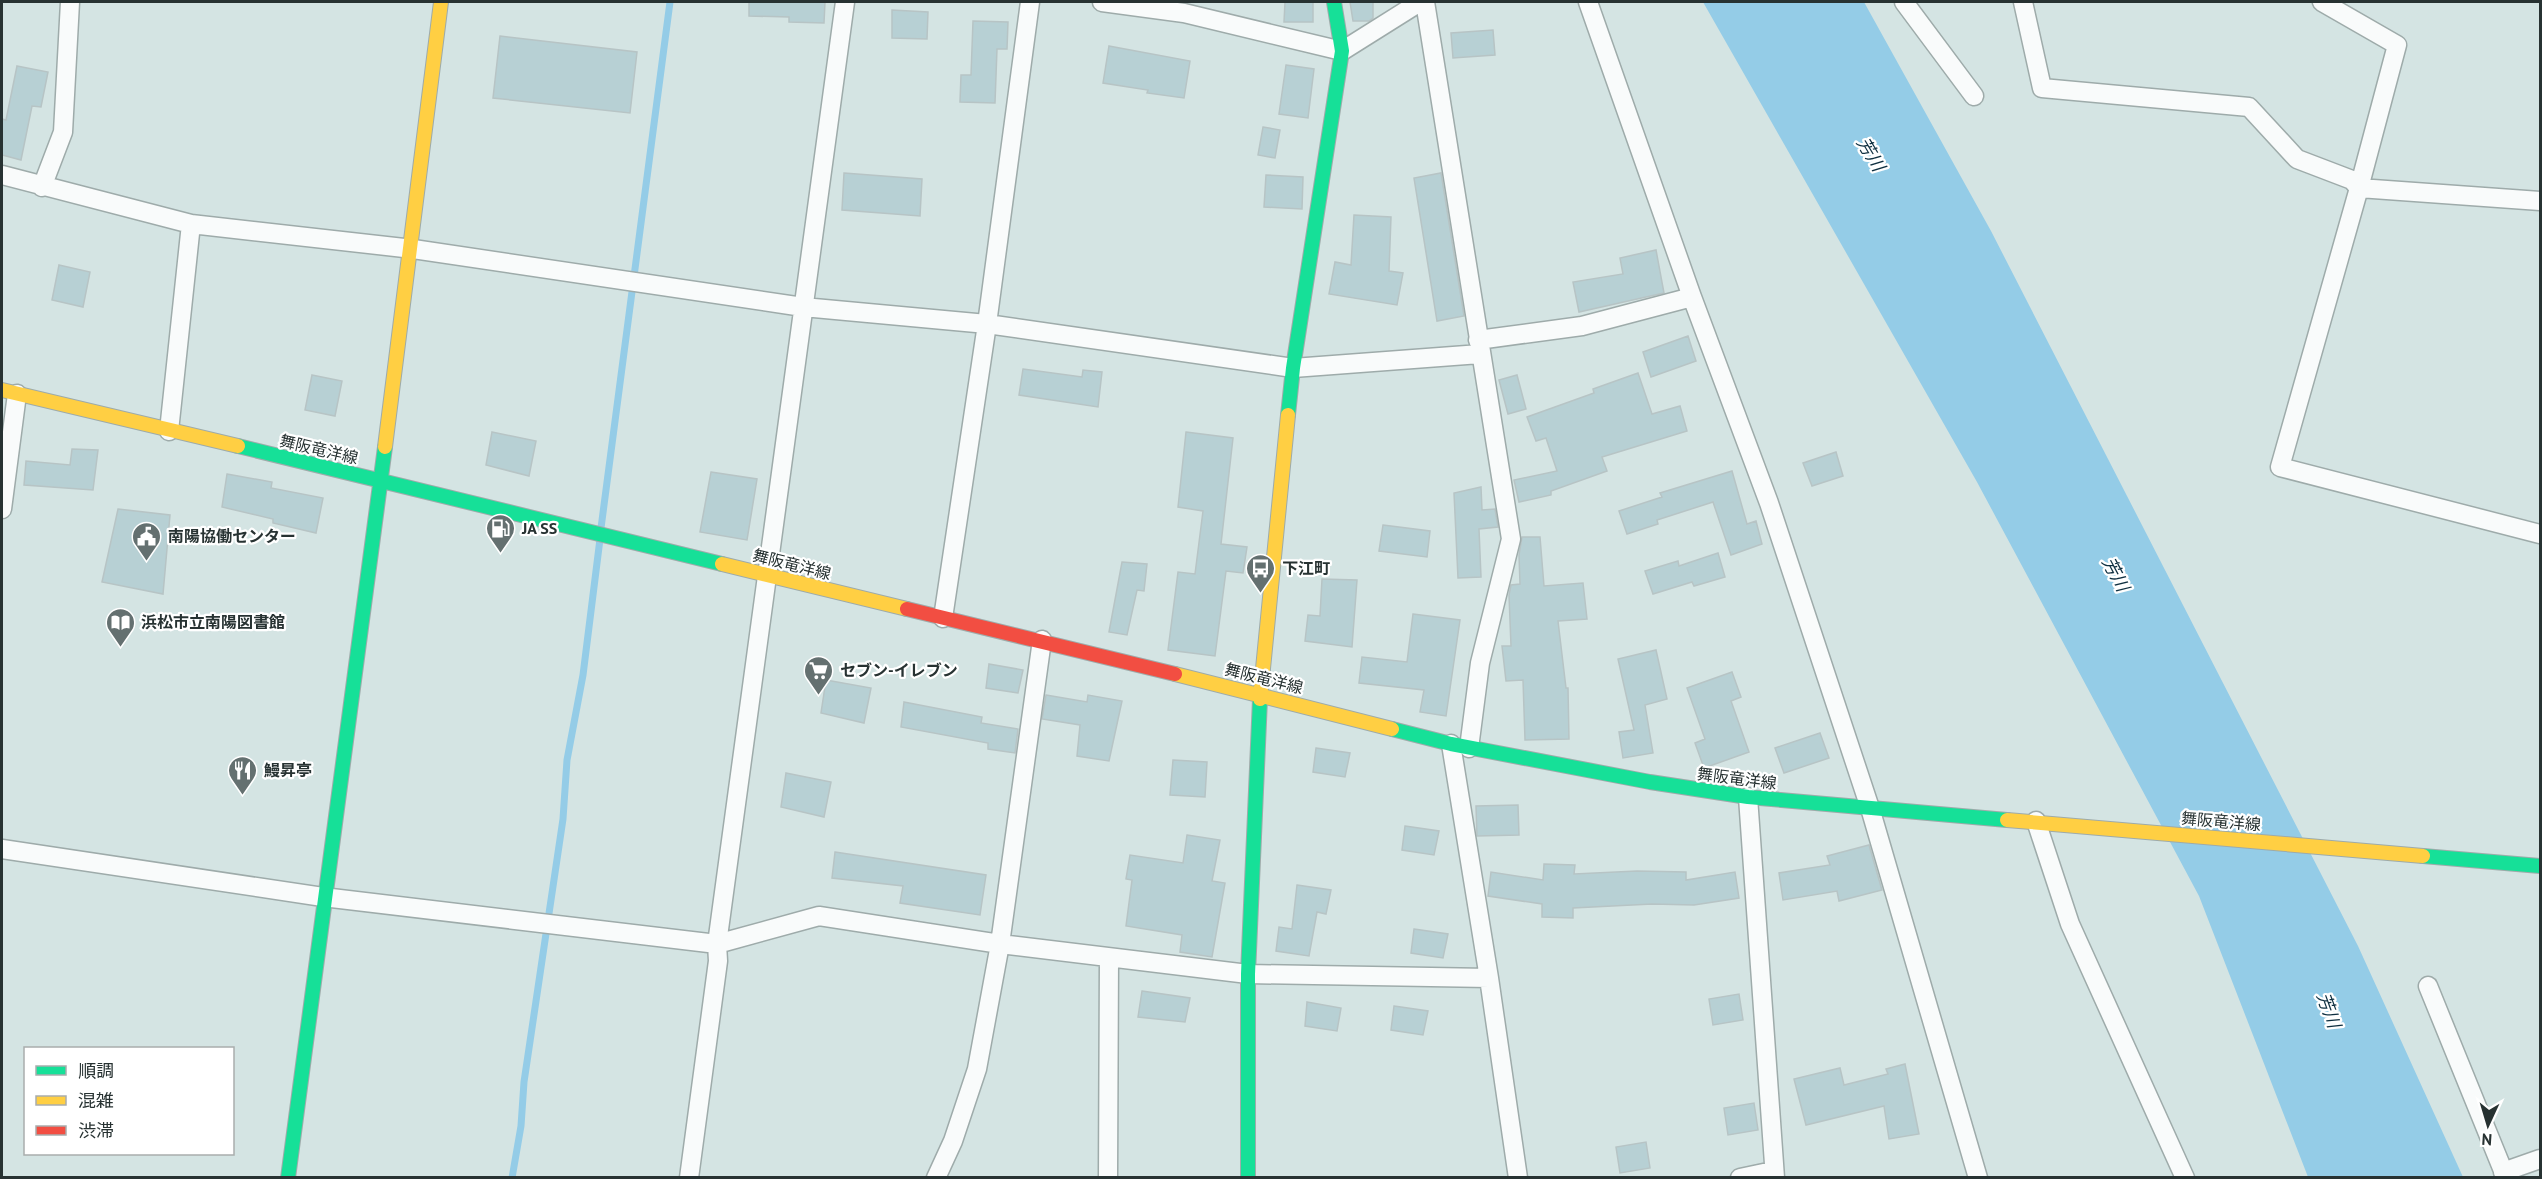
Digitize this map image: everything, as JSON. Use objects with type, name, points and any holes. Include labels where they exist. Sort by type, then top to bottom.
[{"type":"main road","points":[[288,1178],[323,897],[413,249],[441,2]]},
{"type":"main road","points":[[1248,1178],[1248,974],[1260,694],[1293,368],[1342,51],[1334,2]]},
{"type":"main road","name":"舞阪竜洋線","points":[[9,392],[1042,640],[1460,746],[1650,782],[1748,797],[2541,866]]},
{"type":"street","points":[[42,186],[63,132],[70,2]]},
{"type":"street","points":[[689,1178],[718,961],[717,944],[769,576],[845,2]]},
{"type":"street","points":[[944,618],[987,324],[1030,2]]},
{"type":"street","points":[[1102,2],[1184,14],[1342,51],[1420,2]]},
{"type":"street","points":[[1425,2],[1511,538],[1460,746],[1489,978],[1518,1178]]},
{"type":"street","points":[[1588,2],[1692,297],[1769,503],[1870,808],[1977,1178]]},
{"type":"street","points":[[1904,2],[1974,96]]},
{"type":"street","points":[[2023,2],[2042,88],[2249,107],[2297,159],[2352,180],[2359,188],[2541,201]]},
{"type":"street","points":[[2322,2],[2397,45],[2280,467],[2541,534]]},
{"type":"street","points":[[2,175],[191,224],[413,249],[803,307],[987,324],[1293,368],[1479,347],[1582,326],[1692,297]]},
{"type":"street","points":[[169,430],[191,224]]},
{"type":"street","points":[[2,509],[9,392]]},
{"type":"street","points":[[936,1178],[953,1141],[977,1069],[1000,944],[1042,640]]},
{"type":"street","points":[[1740,1178],[1774,1174],[1748,797]]},
{"type":"street","points":[[2036,821],[2070,924],[2185,1178]]},
{"type":"street","points":[[2,849],[323,897],[717,944],[819,916],[1000,944],[1248,974],[1489,978]]},
{"type":"street","points":[[1108,1178],[1109,958]]},
{"type":"street","points":[[2428,986],[2504,1175],[2541,1159]]},
{"type":"water","name":"芳川","points":[[1703,2],[1864,2],[1991,231],[2358,946],[2463,1177],[2308,1177],[2199,896],[1977,482]]},
{"type":"building","points":[[749,2],[825,2],[824,23],[789,22],[789,17],[749,16]]},
{"type":"building","points":[[1285,2],[1313,2],[1313,22],[1284,22]]},
{"type":"building","points":[[1350,2],[1373,2],[1373,18],[1369,21],[1353,21]]},
{"type":"building","points":[[892,10],[928,12],[927,39],[892,38]]},
{"type":"building","points":[[973,21],[1008,22],[1007,49],[997,49],[995,103],[960,102],[961,75],[971,75]]},
{"type":"building","points":[[1493,30],[1495,55],[1453,58],[1451,33]]},
{"type":"building","points":[[500,36],[637,52],[630,113],[493,98]]},
{"type":"building","points":[[1109,46],[1190,61],[1184,98],[1147,93],[1148,90],[1103,83]]},
{"type":"building","points":[[1286,65],[1314,69],[1308,118],[1279,114]]},
{"type":"building","points":[[17,66],[48,72],[41,107],[32,106],[21,160],[2,155],[2,119],[6,120]]},
{"type":"building","points":[[1263,127],[1280,130],[1275,158],[1258,155]]},
{"type":"building","points":[[844,173],[922,179],[920,216],[842,210]]},
{"type":"building","points":[[1441,173],[1464,316],[1437,321],[1414,178]]},
{"type":"building","points":[[1266,175],[1303,177],[1302,209],[1264,207]]},
{"type":"building","points":[[1354,215],[1391,217],[1389,271],[1403,273],[1397,305],[1329,294],[1335,262],[1351,265]]},
{"type":"building","points":[[1656,250],[1664,293],[1579,312],[1573,282],[1623,274],[1620,258]]},
{"type":"building","points":[[59,265],[90,272],[83,307],[52,300]]},
{"type":"building","points":[[1688,336],[1696,361],[1651,377],[1643,352]]},
{"type":"building","points":[[1023,369],[1082,377],[1083,370],[1102,372],[1098,407],[1019,395]]},
{"type":"building","points":[[1638,373],[1652,414],[1680,406],[1687,431],[1602,457],[1607,471],[1551,491],[1551,495],[1519,502],[1514,480],[1557,471],[1546,438],[1536,441],[1527,417],[1594,393],[1593,389]]},
{"type":"building","points":[[312,375],[342,381],[335,416],[305,410]]},
{"type":"building","points":[[1517,375],[1526,409],[1508,414],[1499,380]]},
{"type":"building","points":[[492,432],[536,441],[529,476],[486,465]]},
{"type":"building","points":[[1186,432],[1233,438],[1221,544],[1247,547],[1243,573],[1226,571],[1215,656],[1168,650],[1178,572],[1195,574],[1203,511],[1178,507]]},
{"type":"building","points":[[72,449],[98,450],[93,490],[24,485],[26,461],[70,465]]},
{"type":"building","points":[[1836,452],[1843,476],[1812,486],[1803,463]]},
{"type":"building","points":[[1732,471],[1747,524],[1756,521],[1762,544],[1731,555],[1713,502],[1657,520],[1658,524],[1627,534],[1619,511],[1662,497],[1660,493]]},
{"type":"building","points":[[711,472],[757,479],[747,540],[700,532]]},
{"type":"building","points":[[227,474],[272,482],[271,488],[323,498],[316,533],[273,523],[273,519],[222,507]]},
{"type":"building","points":[[1481,487],[1482,510],[1495,509],[1498,527],[1479,529],[1481,577],[1458,578],[1454,493]]},
{"type":"building","points":[[118,509],[170,515],[163,594],[102,582]]},
{"type":"building","points":[[1383,525],[1430,531],[1427,557],[1379,551]]},
{"type":"building","points":[[1522,537],[1540,537],[1544,586],[1583,583],[1587,619],[1558,621],[1566,688],[1568,688],[1569,739],[1525,740],[1523,680],[1506,681],[1502,646],[1511,646],[1509,595],[1511,585],[1520,584],[1519,555]]},
{"type":"building","points":[[1718,553],[1725,577],[1694,586],[1692,582],[1653,594],[1645,571],[1678,561],[1679,566]]},
{"type":"building","points":[[1122,562],[1147,564],[1144,591],[1137,590],[1127,635],[1109,632]]},
{"type":"building","points":[[1322,579],[1357,580],[1352,647],[1305,641],[1308,615],[1320,616]]},
{"type":"building","points":[[1413,614],[1460,620],[1446,716],[1420,712],[1424,690],[1359,683],[1362,657],[1407,662]]},
{"type":"building","points":[[1656,650],[1667,699],[1645,705],[1653,753],[1623,758],[1619,732],[1634,730],[1618,659]]},
{"type":"building","points":[[989,664],[1023,670],[1018,693],[986,688]]},
{"type":"building","points":[[1732,672],[1741,697],[1731,701],[1749,752],[1704,768],[1695,743],[1705,739],[1687,688]]},
{"type":"building","points":[[826,680],[871,688],[864,723],[821,713]]},
{"type":"building","points":[[1046,695],[1087,702],[1088,695],[1122,701],[1109,761],[1077,756],[1080,725],[1042,719]]},
{"type":"building","points":[[904,702],[982,717],[981,723],[1018,729],[1015,753],[988,749],[988,743],[901,727]]},
{"type":"building","points":[[1820,733],[1829,758],[1784,773],[1775,748]]},
{"type":"building","points":[[1316,748],[1350,753],[1345,777],[1313,772]]},
{"type":"building","points":[[1173,760],[1207,762],[1205,797],[1170,795]]},
{"type":"building","points":[[786,773],[831,782],[824,817],[781,807]]},
{"type":"building","points":[[1518,805],[1519,835],[1477,836],[1476,806]]},
{"type":"building","points":[[1405,826],[1439,831],[1434,855],[1402,850]]},
{"type":"building","points":[[1187,835],[1220,840],[1212,881],[1225,883],[1212,957],[1180,952],[1182,935],[1126,926],[1132,880],[1126,879],[1130,855],[1183,863]]},
{"type":"building","points":[[1869,845],[1882,890],[1839,901],[1837,891],[1783,900],[1779,873],[1830,865],[1827,856]]},
{"type":"building","points":[[835,852],[986,875],[980,915],[900,903],[903,886],[832,878]]},
{"type":"building","points":[[1544,864],[1575,865],[1574,874],[1637,871],[1686,872],[1686,880],[1735,872],[1739,898],[1694,905],[1652,904],[1573,908],[1573,918],[1542,917],[1542,904],[1488,896],[1491,872],[1543,880]]},
{"type":"building","points":[[1297,885],[1331,890],[1326,914],[1317,912],[1309,956],[1276,951],[1279,927],[1292,929]]},
{"type":"building","points":[[1414,929],[1448,934],[1443,958],[1411,953]]},
{"type":"building","points":[[1142,991],[1190,998],[1185,1022],[1138,1017]]},
{"type":"building","points":[[1739,994],[1743,1020],[1713,1025],[1709,999]]},
{"type":"building","points":[[1307,1002],[1341,1008],[1337,1031],[1305,1026]]},
{"type":"building","points":[[1394,1006],[1428,1011],[1423,1035],[1391,1030]]},
{"type":"building","points":[[1905,1064],[1919,1134],[1889,1139],[1884,1106],[1806,1125],[1794,1079],[1840,1068],[1844,1085],[1888,1074],[1886,1069]]},
{"type":"building","points":[[1754,1103],[1758,1130],[1728,1135],[1724,1108]]},
{"type":"building","points":[[1646,1142],[1650,1168],[1620,1173],[1616,1147]]},
{"type":"waterway","points":[[601,528],[670,2]]},
{"type":"waterway","points":[[512,1178],[563,819],[567,760],[583,675],[600,539]]},
{"type":"traffic: fast","points":[[1288,415],[1293,368],[1342,51],[1334,2]]},
{"type":"traffic: fast","points":[[238,446],[722,564]]},
{"type":"traffic: fast","points":[[288,1178],[385,447]]},
{"type":"traffic: fast","points":[[1248,1178],[1248,974],[1260,699]]},
{"type":"traffic: fast","points":[[1392,729],[1451,744],[1650,782],[1748,797],[2007,820]]},
{"type":"traffic: fast","points":[[2423,856],[2540,866]]},
{"type":"traffic: slow","points":[[385,447],[441,2]]},
{"type":"traffic: slow","points":[[2,390],[238,446]]},
{"type":"traffic: slow","points":[[1260,699],[1288,415]]},
{"type":"traffic: slow","points":[[722,564],[907,609]]},
{"type":"traffic: slow","points":[[1175,674],[1392,729]]},
{"type":"traffic: slow","points":[[2007,820],[2423,856]]},
{"type":"traffic: jam","points":[[907,609],[1175,674]]},
{"type":"place","name":"JA SS","points":[[501,554]]},
{"type":"place","name":"南陽協働センター","points":[[147,562]]},
{"type":"place","name":"下江町","points":[[1261,594]]},
{"type":"place","name":"浜松市立南陽図書館","points":[[120,648]]},
{"type":"place","name":"セブン-イレブン","points":[[819,696]]},
{"type":"place","name":"鰻昇亭","points":[[243,796]]}]
